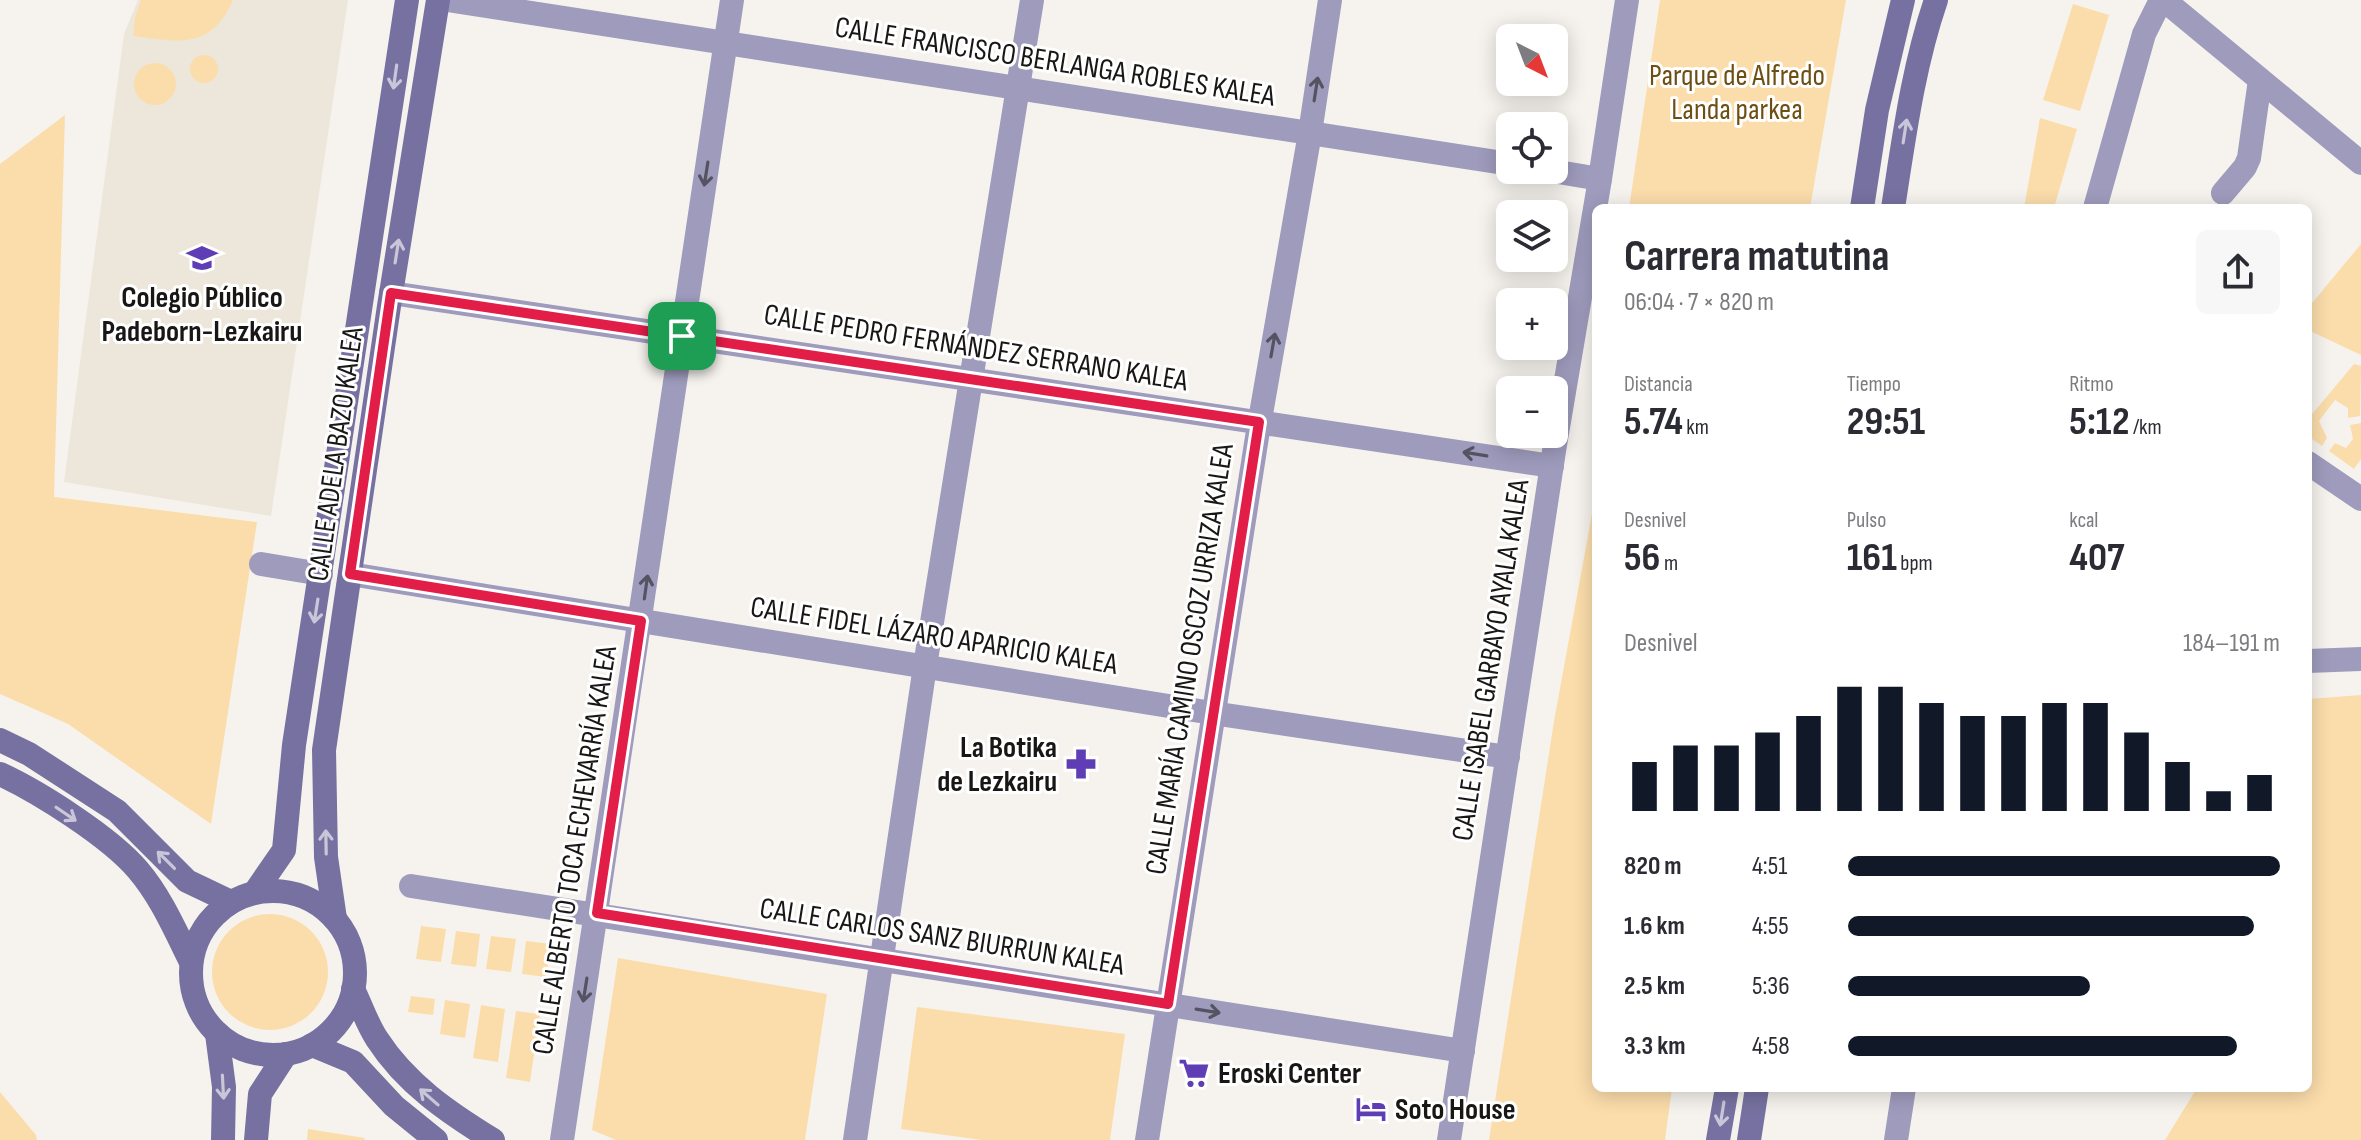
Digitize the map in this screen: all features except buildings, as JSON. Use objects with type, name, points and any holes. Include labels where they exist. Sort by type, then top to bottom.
[{"type":"street","name":"CALLE ADELA BAZO KALEA","points":[[255,892],[284,850],[294,745],[407,0]]},
{"type":"street","name":"CALLE ADELA BAZO KALEA","points":[[335,919],[326,857],[324,750],[391,293],[438,0]]},
{"type":"street","name":"CALLE FRANCISCO BERLANGA ROBLES KALEA","points":[[447,0],[1496,162]]},
{"type":"street","name":"CALLE ALBERTO TOCA ECHEVARRÍA KALEA","points":[[562,1140],[732,0]]},
{"type":"street","points":[[855,1140],[925,666],[1032,0]]},
{"type":"street","name":"CALLE MARÍA CAMINO OSCOZ URRIZA KALEA","points":[[1147,1140],[1212,713],[1330,0]]},
{"type":"street","name":"CALLE ISABEL GARBAYO AYALA KALEA","points":[[1596,204],[1627,0]]},
{"type":"street","points":[[1863,204],[1877,110],[1903,0]]},
{"type":"street","points":[[1894,204],[1907,115],[1936,0]]},
{"type":"street","points":[[2096,204],[2144,34],[2163,0],[2361,163]]},
{"type":"street","points":[[2223,193],[2249,158],[2260,80]]},
{"type":"street","points":[[1568,174],[1600,179]]},
{"type":"street","name":"CALLE ISABEL GARBAYO AYALA KALEA","points":[[1449,1140],[1552,466],[1592,227]]},
{"type":"street","name":"CALLE PEDRO FERNÁNDEZ SERRANO KALEA","points":[[391,293],[1552,466]]},
{"type":"street","points":[[2312,466],[2361,499]]},
{"type":"street","points":[[261,564],[321,574]]},
{"type":"street","name":"CALLE FIDEL LÁZARO APARICIO KALEA","points":[[350,574],[1212,713],[1508,757]]},
{"type":"street","points":[[2312,661],[2359,656]]},
{"type":"street","points":[[0,740],[29,754],[117,811],[187,881],[231,902]]},
{"type":"street","points":[[0,774],[20,783],[106,840],[137,869],[161,904],[191,962]]},
{"type":"street","name":"CALLE CARLOS SANZ BIURRUN KALEA","points":[[411,886],[1463,1051]]},
{"type":"street","points":[[277,890],[319,904],[335,919],[348,940],[355,964],[353,989],[345,1011],[331,1031],[312,1045],[286,1054],[249,1051],[217,1034],[201,1013],[192,988],[191,962],[198,938],[212,917],[231,902],[255,892],[277,890]]},
{"type":"street","points":[[353,989],[377,1039],[419,1089],[446,1111],[493,1140]]},
{"type":"street","points":[[217,1034],[224,1087],[223,1140]]},
{"type":"street","points":[[312,1045],[353,1062],[394,1106],[436,1140]]},
{"type":"street","points":[[256,1140],[260,1094],[286,1054]]},
{"type":"street","points":[[1718,1140],[1726,1092]]},
{"type":"street","points":[[1749,1140],[1756,1092]]},
{"type":"street","points":[[1896,1140],[1903,1092]]},
{"type":"shaded area","name":"Colegio Público Padeborn-Lezkairu","points":[[138,0],[348,0],[271,516],[64,482],[124,34]]},
{"type":"green space","points":[[141,0],[233,0],[215,28],[204,35],[192,39],[165,40],[133,36]]},
{"type":"green space","name":"Parque de Alfredo Landa parkea","points":[[1660,0],[1846,0],[1811,204],[1630,204]]},
{"type":"green space","points":[[2073,4],[2109,15],[2080,111],[2043,100]]},
{"type":"green space","points":[[204,55],[214,59],[218,69],[214,79],[204,83],[194,79],[190,69],[194,59]]},
{"type":"green space","points":[[155,63],[170,69],[176,84],[170,99],[155,105],[140,99],[134,84],[140,69]]},
{"type":"green space","points":[[65,115],[54,497],[257,522],[211,824],[68,724],[0,694],[0,164]]},
{"type":"green space","points":[[2040,118],[2077,129],[2055,204],[2025,204]]},
{"type":"green space","points":[[2361,244],[2361,355],[2312,332],[2312,303]]},
{"type":"green space","points":[[2354,364],[2361,366],[2360,416],[2348,418],[2348,408],[2335,400],[2319,421],[2327,438],[2322,446],[2312,439],[2312,414]]},
{"type":"green space","points":[[2361,423],[2361,459],[2354,469],[2329,451],[2335,443],[2346,448],[2353,439],[2350,425]]},
{"type":"green space","points":[[1592,514],[1592,1092],[1671,1092],[1665,1140],[1489,1140],[1554,721]]},
{"type":"green space","points":[[2361,695],[2361,1140],[2165,1140],[2195,1092],[2312,1092],[2312,699]]},
{"type":"green space","points":[[270,914],[292,919],[311,931],[323,950],[328,972],[323,994],[311,1013],[292,1025],[270,1030],[248,1025],[229,1013],[217,994],[212,972],[217,950],[229,931],[248,919]]},
{"type":"green space","points":[[421,926],[446,929],[441,962],[416,959]]},
{"type":"green space","points":[[456,931],[480,934],[476,967],[451,964]]},
{"type":"green space","points":[[491,936],[516,939],[511,972],[486,969]]},
{"type":"green space","points":[[526,941],[551,944],[546,977],[522,974]]},
{"type":"green space","points":[[618,958],[827,994],[805,1140],[616,1140],[592,1130]]},
{"type":"green space","points":[[411,996],[435,999],[433,1015],[408,1012]]},
{"type":"green space","points":[[445,1000],[470,1004],[465,1038],[440,1034]]},
{"type":"green space","points":[[481,1005],[505,1009],[498,1062],[473,1058]]},
{"type":"green space","points":[[917,1007],[1125,1034],[1110,1140],[982,1140],[901,1129]]},
{"type":"green space","points":[[516,1011],[540,1014],[530,1082],[506,1078]]},
{"type":"green space","points":[[0,1092],[36,1135],[37,1140],[0,1140]]},
{"type":"green space","points":[[308,1129],[365,1138],[307,1140]]},
{"type":"place","name":"Colegio Público Padeborn-Lezkairu","points":[[202,258]]},
{"type":"place","name":"La Botika de Lezkairu","points":[[1081,764]]},
{"type":"place","name":"Eroski Center","points":[[1194,1073]]},
{"type":"place","name":"Soto House","points":[[1371,1109]]},
{"type":"route","points":[[391,293],[682,336],[1259,422],[1168,1004],[597,913],[641,621],[350,574],[391,293]]}]
